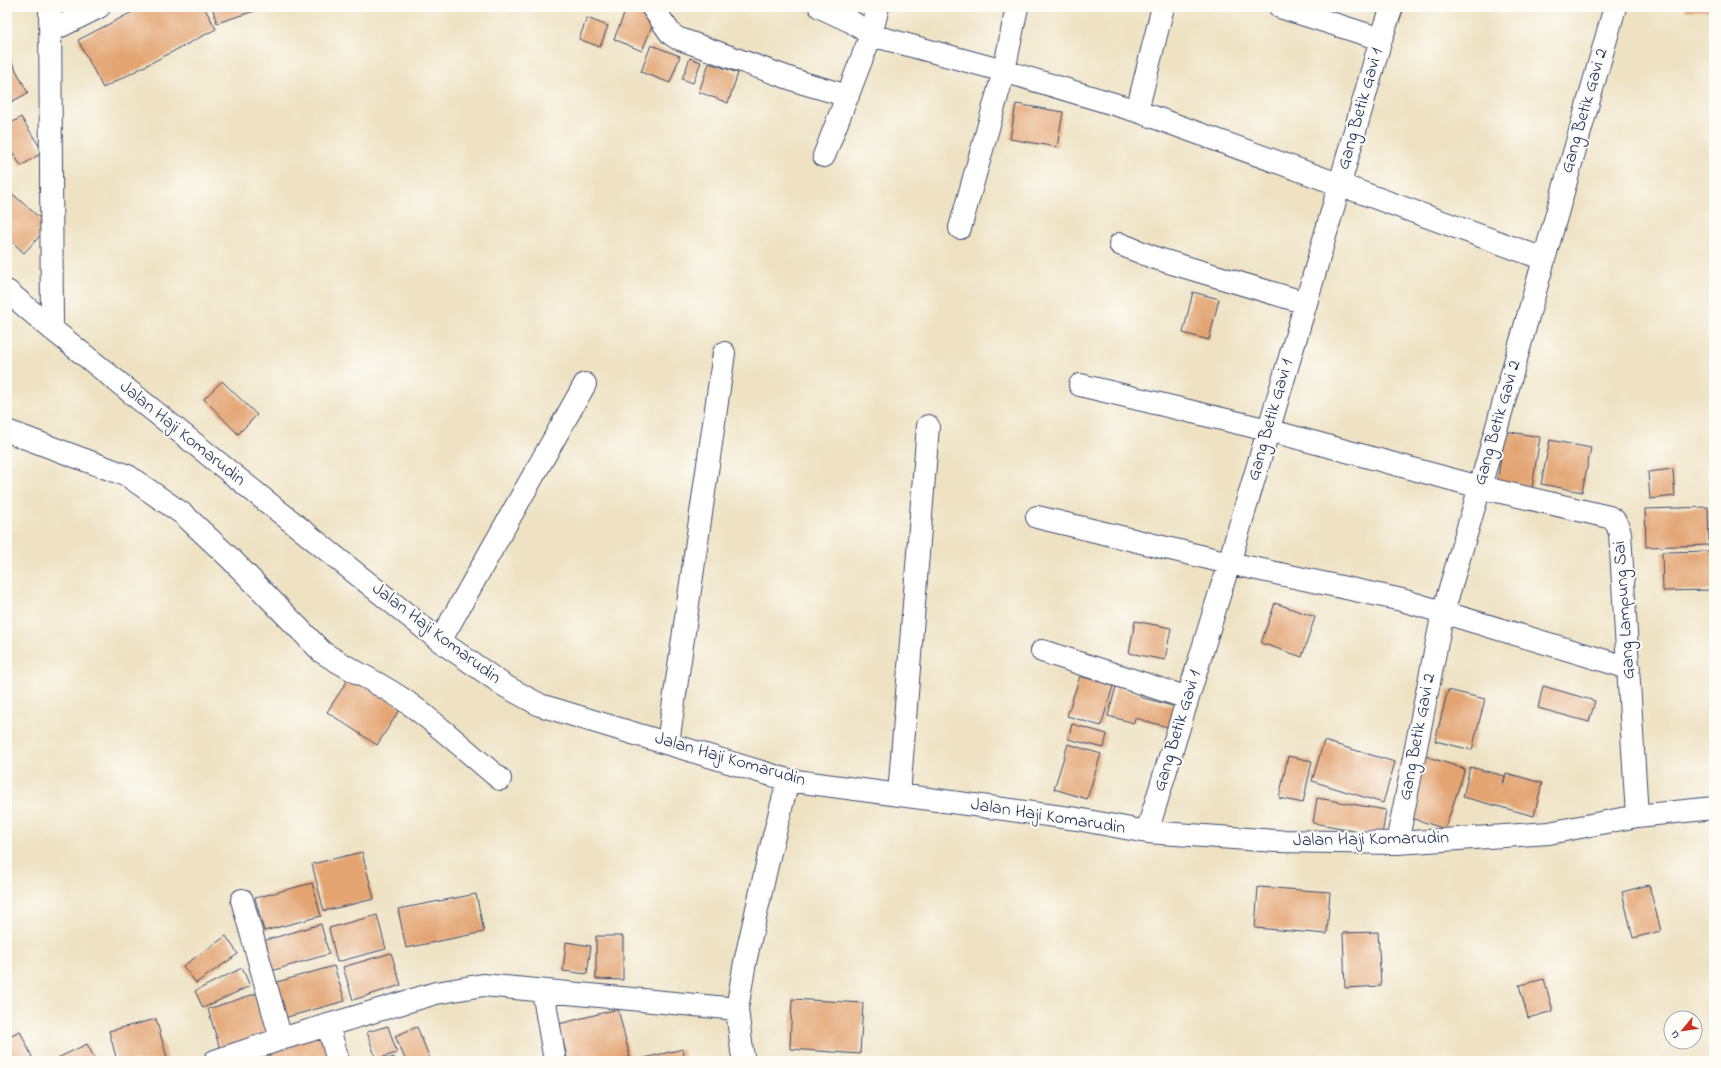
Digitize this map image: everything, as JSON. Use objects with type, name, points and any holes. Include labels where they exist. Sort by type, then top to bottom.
[{"type":"street","points":[[50,7],[52,329]]},
{"type":"street","points":[[51,31],[99,7]]},
{"type":"street","points":[[652,7],[671,34],[677,38],[803,83],[848,96]]},
{"type":"street","points":[[820,7],[852,22],[871,36],[1004,70],[1137,111],[1339,183],[1544,259]]},
{"type":"street","points":[[824,156],[871,36],[878,7]]},
{"type":"street","points":[[960,228],[1004,70],[1017,7]]},
{"type":"street","points":[[1137,111],[1163,7]]},
{"type":"street","points":[[1280,7],[1381,39]]},
{"type":"street","name":"Gang Betik Gavi 1","points":[[1147,832],[1229,563],[1306,303],[1381,39],[1392,7]]},
{"type":"street","name":"Gang Betik Gavi 2","points":[[1397,843],[1442,612],[1480,487],[1615,7]]},
{"type":"street","points":[[1120,244],[1155,258],[1306,303]]},
{"type":"street","name":"Jalan Haji Komarudin","points":[[7,291],[52,329],[440,641],[505,686],[540,705],[788,780],[1077,819],[1147,832],[1276,841],[1397,843],[1549,833],[1637,816],[1714,808]]},
{"type":"street","points":[[668,743],[724,353]]},
{"type":"street","points":[[440,641],[585,384]]},
{"type":"street","name":"Gang Lampung Sai","points":[[1080,385],[1268,430],[1480,487],[1608,517],[1614,520],[1620,532],[1637,816]]},
{"type":"street","points":[[899,795],[928,426]]},
{"type":"street","points":[[7,431],[128,476],[183,514],[232,560],[322,652],[339,663],[359,672],[410,704],[500,779]]},
{"type":"street","points":[[1037,517],[1229,563],[1402,600],[1629,668]]},
{"type":"street","points":[[1042,651],[1188,698]]},
{"type":"street","points":[[744,1061],[737,1009],[745,962],[788,780]]},
{"type":"street","points":[[242,900],[281,1039]]},
{"type":"street","points":[[215,1061],[281,1039],[436,993],[483,985],[737,1009]]},
{"type":"street","points":[[543,991],[555,1061]]},
{"type":"street","points":[[328,1025],[338,1061]]},
{"type":"building","points":[[142,7],[204,7],[216,29],[103,88],[78,40]]},
{"type":"building","points":[[212,7],[264,7],[264,8],[217,23]]},
{"type":"building","points":[[627,7],[635,7],[656,16],[642,51],[614,39]]},
{"type":"building","points":[[1685,7],[1714,7],[1714,10],[1686,11]]},
{"type":"building","points":[[587,18],[608,26],[600,47],[579,39]]},
{"type":"building","points":[[651,45],[680,56],[670,83],[641,72]]},
{"type":"building","points":[[7,53],[28,93],[7,104]]},
{"type":"building","points":[[690,58],[701,62],[693,83],[682,79]]},
{"type":"building","points":[[709,63],[738,73],[728,103],[699,92]]},
{"type":"building","points":[[1016,104],[1063,112],[1057,147],[1010,139]]},
{"type":"building","points":[[21,117],[43,152],[21,166],[7,144],[7,126]]},
{"type":"building","points":[[7,189],[49,226],[24,253],[7,237]]},
{"type":"building","points":[[1193,292],[1219,299],[1209,340],[1183,333]]},
{"type":"building","points":[[222,381],[257,415],[238,434],[204,399]]},
{"type":"building","points":[[1505,431],[1540,437],[1532,488],[1497,483]]},
{"type":"building","points":[[1550,440],[1591,448],[1582,492],[1541,484]]},
{"type":"building","points":[[1673,469],[1675,496],[1650,499],[1648,472]]},
{"type":"building","points":[[1708,507],[1709,545],[1646,547],[1645,509]]},
{"type":"building","points":[[1714,551],[1714,590],[1663,591],[1662,552]]},
{"type":"building","points":[[1275,603],[1315,617],[1302,657],[1261,643]]},
{"type":"building","points":[[1135,621],[1171,628],[1165,660],[1129,653]]},
{"type":"building","points":[[351,675],[401,708],[377,745],[327,712]]},
{"type":"building","points":[[1080,676],[1113,686],[1101,726],[1067,716]]},
{"type":"building","points":[[1543,686],[1595,701],[1589,722],[1538,708]]},
{"type":"building","points":[[1116,687],[1141,694],[1140,697],[1183,709],[1178,730],[1135,718],[1134,723],[1108,716]]},
{"type":"building","points":[[1448,690],[1485,699],[1472,750],[1435,741]]},
{"type":"building","points":[[1072,724],[1107,734],[1104,748],[1068,739]]},
{"type":"building","points":[[1324,741],[1395,762],[1383,803],[1312,781]]},
{"type":"building","points":[[1068,744],[1101,754],[1087,799],[1054,789]]},
{"type":"building","points":[[1288,756],[1312,761],[1303,803],[1279,798]]},
{"type":"building","points":[[1425,756],[1465,769],[1445,829],[1406,816]]},
{"type":"building","points":[[1470,767],[1505,776],[1503,785],[1506,773],[1542,783],[1534,816],[1463,797]]},
{"type":"building","points":[[1317,798],[1386,810],[1382,835],[1313,823]]},
{"type":"building","points":[[362,852],[374,899],[324,911],[312,864]]},
{"type":"building","points":[[312,883],[321,916],[264,931],[255,898]]},
{"type":"building","points":[[1649,885],[1661,931],[1633,938],[1622,892]]},
{"type":"building","points":[[1258,887],[1330,892],[1327,934],[1255,928]]},
{"type":"building","points":[[476,894],[484,932],[406,948],[398,909]]},
{"type":"building","points":[[377,915],[386,949],[337,962],[329,928]]},
{"type":"building","points":[[321,924],[329,954],[271,971],[263,941]]},
{"type":"building","points":[[1378,932],[1381,986],[1345,988],[1343,933]]},
{"type":"building","points":[[226,936],[238,954],[196,983],[183,966]]},
{"type":"building","points":[[596,936],[623,936],[623,980],[596,979]]},
{"type":"building","points":[[566,942],[591,946],[587,974],[563,971]]},
{"type":"building","points":[[391,953],[401,985],[353,1000],[343,967]]},
{"type":"building","points":[[334,966],[345,1001],[280,1019],[270,984]]},
{"type":"building","points":[[242,968],[250,986],[203,1008],[195,991]]},
{"type":"building","points":[[1544,979],[1553,1011],[1528,1018],[1519,985]]},
{"type":"building","points":[[261,992],[274,1033],[220,1049],[208,1009]]},
{"type":"building","points":[[792,999],[863,1003],[860,1054],[790,1049]]},
{"type":"building","points":[[618,1009],[630,1057],[613,1061],[568,1061],[559,1024]]},
{"type":"building","points":[[156,1019],[168,1061],[117,1061],[109,1031]]},
{"type":"building","points":[[388,1026],[397,1053],[376,1059],[367,1032]]},
{"type":"building","points":[[417,1027],[431,1061],[406,1061],[395,1036]]},
{"type":"building","points":[[20,1031],[32,1057],[24,1061],[7,1061],[7,1037]]},
{"type":"building","points":[[325,1034],[332,1061],[271,1061],[268,1050]]},
{"type":"building","points":[[87,1044],[96,1061],[51,1061]]},
{"type":"building","points":[[683,1049],[685,1061],[635,1061],[635,1060]]},
{"type":"building","points":[[394,1057],[395,1061],[380,1061]]}]
